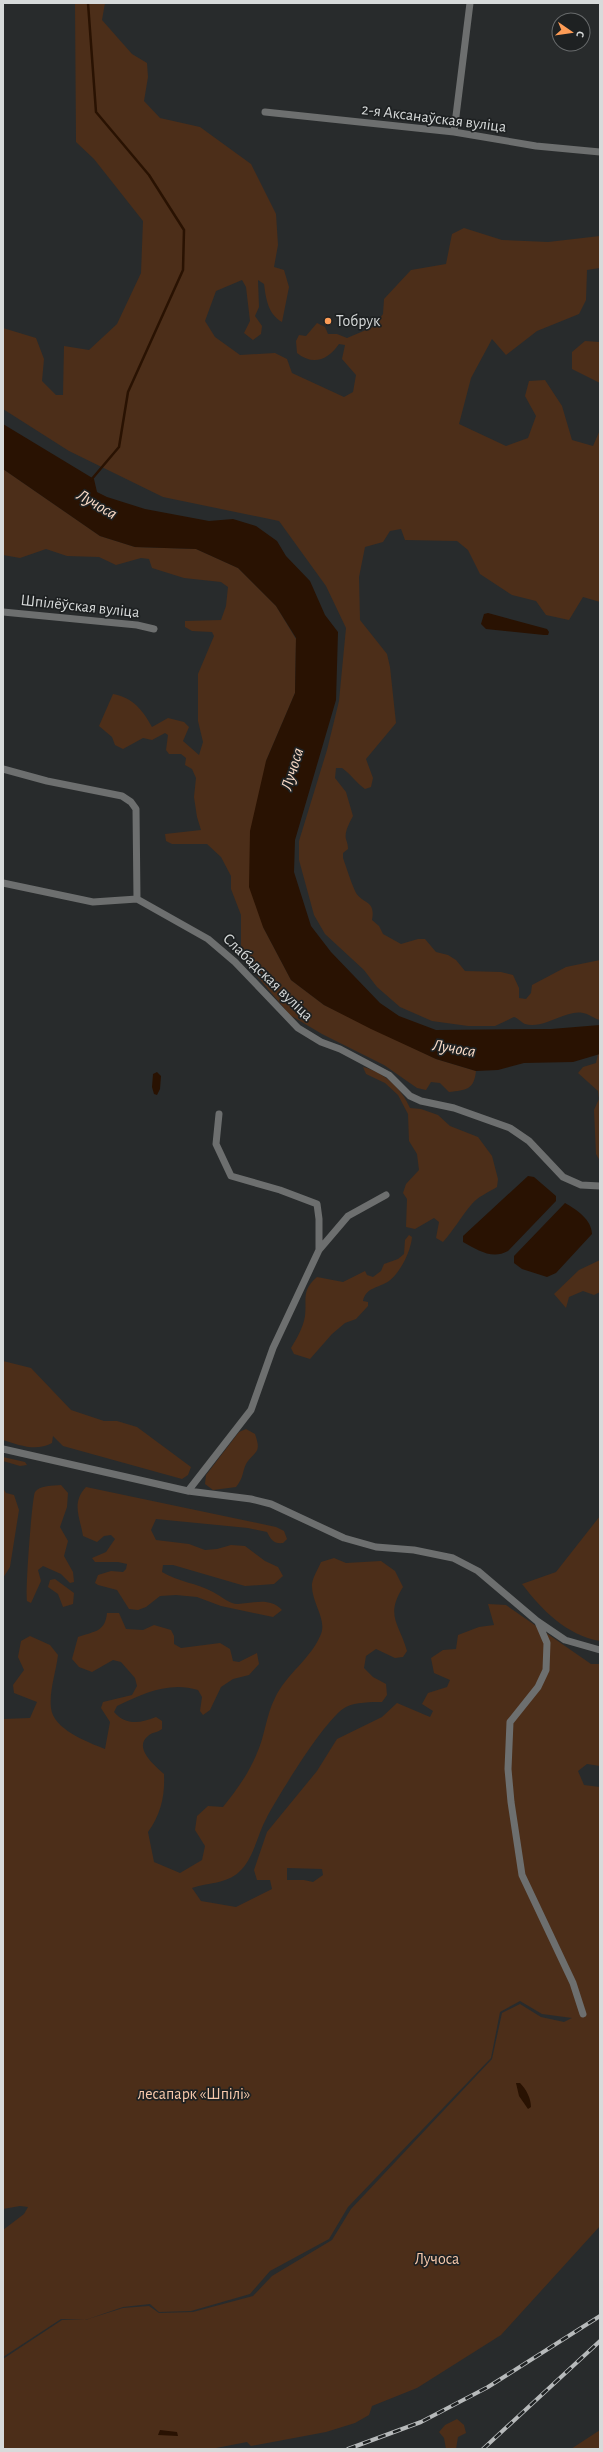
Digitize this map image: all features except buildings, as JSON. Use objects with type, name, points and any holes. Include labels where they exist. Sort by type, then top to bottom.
[{"type":"street","points":[[454,132],[470,3]]},
{"type":"street","name":"2-я Аксанаўская вуліца","points":[[265,112],[454,132],[536,146],[600,152]]},
{"type":"street","name":"Шпілёўская вуліца","points":[[3,612],[137,625],[154,629]]},
{"type":"street","points":[[3,769],[47,781],[122,796],[131,802],[136,809],[137,899],[93,902],[3,883]]},
{"type":"street","name":"Слабадская вуліца","points":[[137,899],[208,939],[234,962],[298,1028],[321,1042],[340,1049],[389,1075],[410,1096],[421,1101],[454,1108],[510,1128],[529,1141],[563,1177],[581,1185],[600,1186]]},
{"type":"street","points":[[219,1114],[216,1144],[231,1176],[280,1190],[317,1204],[319,1219],[319,1250]]},
{"type":"street","points":[[188,1491],[251,1410],[273,1348],[319,1250],[348,1216],[386,1195]]},
{"type":"street","points":[[3,1449],[188,1491],[250,1499],[271,1504],[344,1538],[376,1547],[414,1550],[453,1558],[478,1571],[537,1621],[564,1640],[600,1650]]},
{"type":"street","points":[[537,1621],[547,1643],[546,1670],[538,1687],[510,1722],[508,1769],[511,1802],[522,1875],[573,1983],[583,2014]]},
{"type":"green space","points":[[75,3],[105,3],[102,20],[132,54],[147,63],[148,77],[144,101],[160,118],[200,127],[251,164],[276,214],[278,245],[274,267],[284,270],[289,287],[282,322],[277,319],[268,306],[264,284],[258,280],[259,307],[255,316],[262,326],[261,334],[253,340],[244,333],[250,321],[246,287],[242,280],[216,291],[205,321],[215,337],[240,355],[275,353],[287,359],[292,373],[344,397],[353,392],[356,375],[342,359],[345,345],[339,344],[330,354],[320,359],[309,359],[297,353],[296,341],[299,335],[306,336],[317,323],[325,327],[328,334],[337,334],[347,338],[373,327],[383,314],[384,299],[411,270],[446,264],[452,234],[464,228],[502,240],[548,242],[600,236],[600,268],[587,270],[586,300],[579,314],[537,331],[506,355],[492,339],[471,378],[459,424],[506,446],[528,438],[536,416],[525,396],[529,381],[545,380],[562,406],[572,440],[593,446],[600,430],[600,602],[583,597],[569,620],[546,615],[536,601],[512,595],[480,574],[468,550],[457,541],[405,540],[401,529],[390,531],[383,542],[365,547],[359,577],[360,620],[387,654],[390,667],[396,723],[366,759],[373,778],[371,787],[365,789],[342,768],[336,768],[335,778],[346,792],[353,816],[346,836],[348,849],[343,853],[343,858],[355,891],[370,905],[373,913],[372,920],[379,926],[383,934],[401,944],[418,939],[425,939],[436,952],[448,955],[456,960],[465,971],[501,972],[513,975],[519,988],[519,998],[526,999],[531,993],[532,985],[566,967],[600,960],[600,1020],[585,1014],[576,1013],[532,1025],[525,1024],[514,1017],[495,1026],[468,1026],[432,1021],[400,1007],[377,987],[364,970],[325,934],[314,915],[299,860],[299,841],[327,750],[339,701],[346,628],[326,586],[279,521],[163,497],[69,451],[3,409],[3,328],[36,338],[44,359],[42,381],[56,395],[63,395],[64,346],[89,350],[117,324],[141,273],[143,221],[94,159],[76,142]]},
{"type":"green space","points":[[585,341],[600,342],[600,383],[572,369],[572,352]]},
{"type":"green space","points":[[3,469],[100,536],[135,547],[196,549],[238,568],[276,606],[296,639],[295,693],[266,761],[263,927],[291,980],[324,1005],[436,1059],[476,1071],[473,1082],[468,1088],[460,1091],[449,1092],[440,1083],[431,1082],[426,1090],[417,1088],[384,1065],[322,1034],[290,1015],[241,957],[241,915],[231,889],[231,876],[221,857],[207,844],[172,844],[166,841],[165,834],[201,830],[197,817],[194,797],[196,778],[192,769],[185,765],[186,758],[181,754],[169,754],[166,750],[168,735],[165,733],[152,740],[143,738],[123,749],[115,745],[112,737],[99,726],[113,694],[120,696],[136,705],[152,727],[168,718],[184,722],[189,727],[183,741],[199,755],[203,742],[198,721],[198,674],[214,636],[212,632],[192,631],[185,627],[185,621],[221,620],[226,606],[228,587],[221,582],[184,578],[152,568],[149,559],[141,558],[116,565],[99,557],[67,556],[46,549],[20,558],[3,555]]},
{"type":"green space","points":[[598,1054],[600,1054],[600,1161],[596,1154],[594,1110],[599,1099],[598,1091],[578,1073],[583,1067],[596,1063]]},
{"type":"green space","points":[[363,1067],[371,1069],[391,1082],[402,1094],[410,1108],[421,1109],[438,1115],[450,1126],[478,1137],[492,1156],[498,1179],[497,1187],[474,1202],[443,1242],[436,1238],[439,1222],[434,1218],[415,1229],[406,1227],[407,1199],[403,1193],[406,1184],[419,1170],[417,1154],[409,1141],[408,1114],[398,1095],[385,1083],[366,1074]]},
{"type":"green space","points":[[409,1235],[412,1237],[411,1243],[401,1267],[389,1281],[373,1288],[367,1293],[363,1301],[368,1302],[368,1306],[356,1319],[345,1323],[332,1334],[310,1359],[294,1354],[291,1348],[303,1325],[306,1295],[312,1282],[317,1277],[343,1282],[365,1271],[367,1275],[373,1277],[381,1271],[384,1264],[398,1259],[404,1254],[405,1240]]},
{"type":"green space","points":[[600,1260],[600,1292],[594,1295],[583,1291],[569,1297],[566,1308],[554,1294],[579,1270]]},
{"type":"green space","points":[[3,1361],[31,1368],[71,1410],[104,1421],[117,1421],[137,1427],[191,1467],[188,1475],[182,1479],[63,1446],[53,1436],[52,1443],[40,1447],[28,1447],[3,1440]]},
{"type":"green space","points":[[246,1429],[255,1434],[258,1449],[246,1464],[236,1487],[213,1490],[205,1484],[206,1475],[239,1432]]},
{"type":"green space","points":[[3,1457],[25,1462],[27,1465],[20,1466],[3,1461]]},
{"type":"green space","points":[[61,1485],[68,1493],[67,1507],[60,1527],[68,1541],[64,1556],[73,1572],[74,1582],[70,1583],[61,1574],[43,1566],[38,1570],[41,1581],[31,1603],[27,1601],[27,1581],[35,1492],[43,1487]]},
{"type":"green space","points":[[86,1487],[276,1527],[284,1531],[287,1539],[283,1543],[277,1543],[273,1541],[267,1532],[248,1528],[156,1519],[151,1530],[156,1540],[189,1544],[205,1550],[217,1549],[231,1545],[245,1546],[265,1561],[278,1567],[283,1576],[274,1584],[245,1586],[173,1565],[163,1565],[162,1572],[174,1578],[201,1586],[231,1603],[267,1602],[272,1603],[282,1610],[273,1617],[221,1606],[197,1597],[176,1595],[160,1596],[146,1607],[138,1610],[129,1609],[117,1590],[95,1583],[98,1575],[111,1571],[123,1572],[126,1569],[127,1564],[118,1562],[95,1562],[92,1558],[106,1552],[115,1539],[111,1535],[104,1536],[97,1542],[83,1536],[78,1505],[81,1493]]},
{"type":"green space","points":[[3,1488],[6,1493],[14,1495],[19,1510],[10,1567],[3,1578]]},
{"type":"green space","points":[[600,1516],[600,1641],[576,1633],[556,1620],[538,1603],[522,1584],[556,1572]]},
{"type":"green space","name":"лесапарк «Шпілі»","points":[[334,1558],[346,1563],[381,1561],[395,1571],[403,1587],[395,1605],[394,1613],[397,1626],[407,1651],[403,1657],[395,1658],[376,1649],[366,1656],[364,1668],[373,1677],[386,1684],[387,1695],[382,1702],[359,1703],[346,1707],[327,1725],[292,1775],[264,1823],[250,1858],[237,1874],[219,1882],[192,1888],[201,1901],[236,1907],[272,1889],[270,1880],[257,1880],[254,1870],[267,1832],[317,1771],[337,1739],[382,1717],[397,1703],[430,1717],[433,1711],[422,1704],[428,1693],[447,1687],[450,1680],[434,1673],[431,1658],[443,1650],[456,1649],[458,1635],[479,1627],[494,1625],[488,1604],[506,1605],[591,1664],[600,1664],[600,1766],[587,1764],[578,1771],[584,1785],[600,1787],[600,2226],[501,2335],[417,2388],[372,2406],[369,2415],[355,2423],[326,2432],[251,2446],[247,2442],[211,2449],[3,2449],[3,2359],[62,2320],[85,2320],[61,2319],[3,2357],[3,2230],[24,2214],[28,2207],[20,2206],[3,2209],[3,1719],[30,1718],[37,1702],[14,1693],[13,1685],[24,1670],[18,1657],[21,1641],[30,1636],[50,1645],[58,1655],[52,1688],[51,1708],[53,1716],[72,1734],[105,1749],[110,1722],[101,1708],[103,1702],[132,1695],[137,1686],[135,1678],[121,1662],[113,1660],[92,1672],[79,1667],[72,1659],[78,1637],[98,1630],[104,1624],[107,1613],[119,1613],[126,1629],[143,1630],[154,1625],[171,1630],[174,1636],[174,1644],[181,1648],[220,1643],[230,1649],[233,1661],[239,1662],[257,1653],[259,1664],[249,1675],[233,1679],[221,1687],[210,1710],[203,1715],[200,1711],[202,1697],[198,1690],[177,1687],[146,1693],[117,1706],[114,1712],[124,1720],[134,1722],[145,1721],[156,1717],[162,1721],[162,1729],[148,1736],[144,1741],[143,1746],[144,1751],[151,1762],[164,1774],[164,1790],[159,1812],[148,1832],[154,1862],[180,1873],[202,1860],[205,1846],[195,1830],[197,1816],[208,1806],[223,1807],[237,1788],[250,1768],[257,1753],[275,1698],[285,1681],[317,1643],[321,1634],[322,1622],[312,1591],[312,1584],[321,1562]],"holes":[[[287,1868],[322,1869],[323,1875],[313,1882],[304,1880],[287,1880]],[[520,2001],[542,2014],[572,2018],[564,2022],[541,2017],[520,2004],[502,2013],[492,2059],[351,2209],[332,2240],[272,2276],[253,2296],[193,2312],[159,2313],[149,2306],[123,2308],[85,2320],[123,2307],[150,2304],[159,2312],[191,2311],[250,2294],[270,2271],[329,2239],[348,2207],[491,2058],[500,2012]]]},
{"type":"green space","points":[[55,1579],[74,1593],[73,1604],[63,1607],[58,1594],[48,1587],[50,1580]]},
{"type":"green space","points":[[457,2419],[464,2425],[466,2433],[458,2437],[456,2449],[446,2449],[444,2438],[439,2432],[445,2425]]},
{"type":"green space","points":[[600,2430],[600,2449],[571,2449]]},
{"type":"water","name":"Лучоса","points":[[3,424],[94,479],[97,492],[107,497],[145,509],[209,521],[233,519],[256,526],[277,541],[286,556],[310,581],[325,615],[338,632],[336,700],[295,840],[294,872],[311,926],[331,952],[380,1003],[399,1016],[436,1030],[551,1029],[600,1025],[600,1054],[573,1062],[524,1063],[498,1070],[476,1071],[436,1059],[371,1029],[324,1005],[291,980],[263,927],[249,887],[250,831],[266,761],[295,693],[296,638],[276,606],[238,568],[196,549],[135,547],[100,536],[3,469]]},
{"type":"water","points":[[488,613],[547,629],[549,632],[548,635],[486,629],[481,624],[484,614]]},
{"type":"water","points":[[157,1072],[161,1076],[160,1089],[157,1095],[154,1094],[152,1087],[153,1074]]},
{"type":"water","points":[[528,1176],[534,1177],[556,1196],[556,1201],[508,1251],[496,1255],[485,1253],[463,1242],[463,1236]]},
{"type":"water","points":[[565,1203],[574,1208],[583,1216],[589,1224],[592,1234],[556,1273],[547,1277],[522,1269],[514,1263],[514,1256]]},
{"type":"water","points":[[516,2083],[520,2083],[528,2094],[531,2107],[528,2109],[519,2096]]},
{"type":"water","points":[[160,2430],[177,2432],[178,2436],[158,2435]]},
{"type":"waterway","name":"Лучоса","points":[[88,3],[96,112],[149,175],[184,230],[183,270],[128,392],[119,447],[91,480]]},
{"type":"railway","points":[[348,2449],[421,2422],[488,2387],[600,2316]]},
{"type":"railway","points":[[483,2449],[600,2341]]},
{"type":"place","name":"Тобрук","points":[[328,321]]}]
